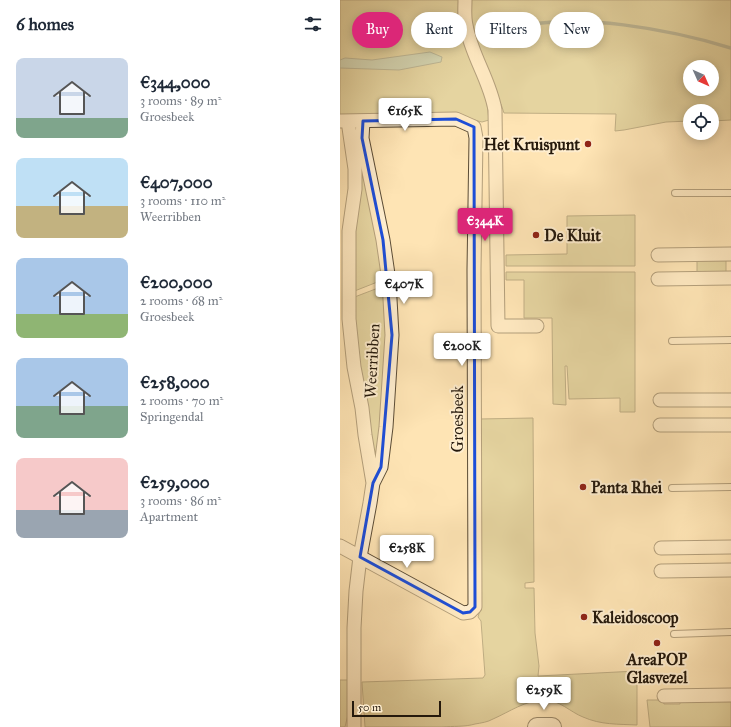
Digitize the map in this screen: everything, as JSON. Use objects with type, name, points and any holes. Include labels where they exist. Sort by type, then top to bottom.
[{"type":"main road","points":[[537,727],[552,727]]},
{"type":"street","points":[[465,0],[466,25],[475,56],[493,96],[496,110],[498,326],[537,326]]},
{"type":"street","name":"Groesbeek","points":[[360,557],[463,613],[470,612],[475,607],[474,270],[476,138],[474,127],[456,119],[363,121]]},
{"type":"street","points":[[344,121],[363,121]]},
{"type":"street","name":"Weerribben","points":[[344,121],[356,169],[355,189],[348,231],[349,319],[354,367],[362,408],[373,482]]},
{"type":"street","name":"Weerribben","points":[[354,727],[354,628],[356,592],[360,557],[373,482],[380,467],[386,427],[392,336],[388,274],[383,240],[362,138],[363,121]]},
{"type":"street","points":[[658,255],[731,254]]},
{"type":"street","points":[[658,279],[731,278]]},
{"type":"street","points":[[660,400],[731,400]]},
{"type":"street","points":[[660,425],[731,425]]},
{"type":"street","points":[[340,546],[360,557]]},
{"type":"street","points":[[661,548],[731,547]]},
{"type":"street","points":[[661,571],[731,570]]},
{"type":"street","points":[[664,696],[731,695]]},
{"type":"lane","points":[[675,193],[731,193]]},
{"type":"lane","points":[[672,341],[731,340]]},
{"type":"lane","points":[[672,488],[731,487]]},
{"type":"lane","points":[[674,634],[731,632]]},
{"type":"highlighted area","points":[[456,119],[474,127],[475,607],[470,612],[463,613],[360,557],[373,483],[381,467],[392,335],[383,240],[362,138],[363,121]]},
{"type":"shaded area","points":[[340,0],[731,0],[731,120],[719,121],[719,104],[683,104],[683,121],[666,122],[615,131],[616,114],[504,113],[501,104],[487,104],[489,120],[482,122],[456,115],[340,116]]},
{"type":"shaded area","points":[[430,52],[442,57],[441,62],[399,70],[340,68],[340,60],[345,58],[372,60]]},
{"type":"shaded area","points":[[355,135],[385,279],[352,292]]},
{"type":"shaded area","points":[[635,215],[635,266],[506,266],[506,255],[567,254],[567,216]]},
{"type":"shaded area","points":[[697,258],[726,258],[726,275],[697,275]]},
{"type":"shaded area","points":[[506,272],[635,272],[635,412],[620,412],[620,398],[569,399],[567,366],[565,366],[566,405],[553,404],[552,318],[524,318],[524,280],[506,280]]},
{"type":"shaded area","points":[[386,285],[389,319],[376,468],[357,360],[352,298]]},
{"type":"shaded area","points":[[533,418],[534,582],[525,583],[525,588],[534,588],[535,633],[539,666],[538,676],[637,671],[637,725],[610,724],[590,720],[555,702],[544,700],[524,704],[489,721],[467,726],[365,727],[362,682],[483,678],[485,675],[481,621],[478,617],[480,610],[479,419]]},
{"type":"shaded area","points":[[340,680],[349,680],[350,706],[345,727],[340,727]]},
{"type":"shaded area","points":[[647,700],[663,700],[664,704],[680,704],[680,700],[731,700],[731,727],[650,727]]},
{"type":"waterway","points":[[541,23],[566,21],[624,25],[681,35],[731,48]]},
{"type":"place","name":"Het Kruispunt","points":[[588,144]]},
{"type":"place","name":"De Kluit","points":[[536,235]]},
{"type":"place","name":"Panta Rhei","points":[[583,487]]},
{"type":"place","name":"Kaleidoscoop","points":[[584,617]]},
{"type":"place","name":"AreaPOP Glasvezel","points":[[657,643]]}]
